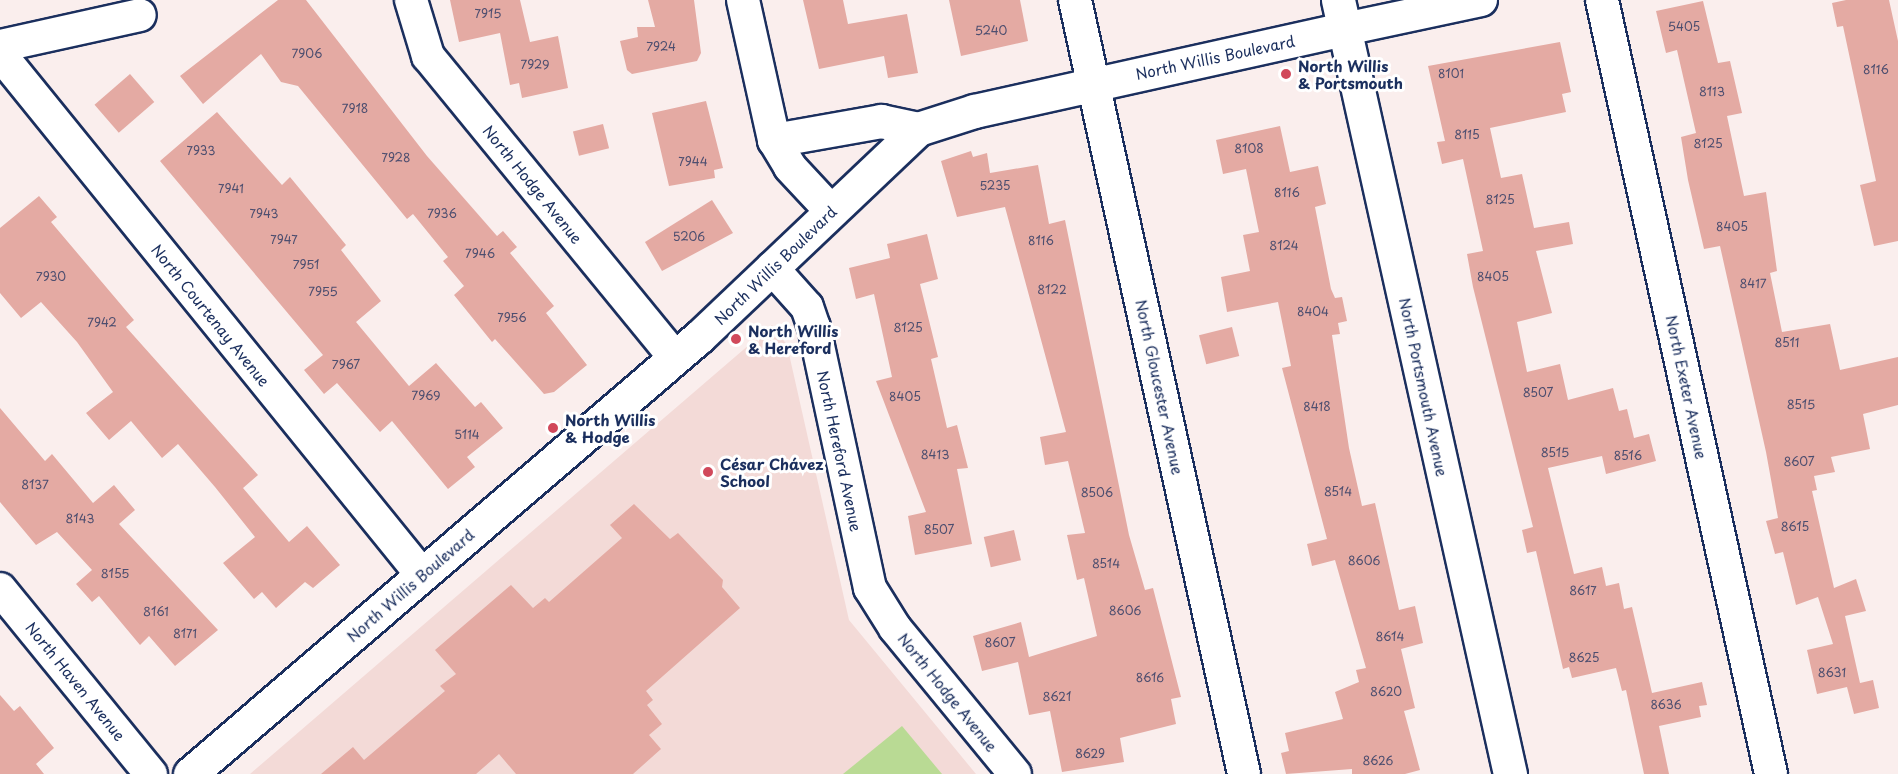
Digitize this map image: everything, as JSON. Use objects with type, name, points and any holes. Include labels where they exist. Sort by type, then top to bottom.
[{"type":"street","name":"North Hodge Avenue","points":[[411,0],[428,56],[675,358]]},
{"type":"street","points":[[743,0],[774,140],[790,167],[831,211]]},
{"type":"street","name":"North Gloucester Avenue","points":[[1075,0],[1244,774]]},
{"type":"street","name":"North Willis Boulevard","points":[[190,774],[675,358],[918,129],[948,117],[1094,84],[1341,15],[1481,0]]},
{"type":"street","name":"North Exeter Avenue","points":[[1602,0],[1771,774]]},
{"type":"street","points":[[0,46],[140,15]]},
{"type":"street","name":"North Portsmouth Avenue","points":[[1341,15],[1510,774]]},
{"type":"street","name":"North Courtenay Avenue","points":[[0,54],[422,575]]},
{"type":"street","points":[[774,140],[881,121],[918,129]]},
{"type":"street","name":"North Hereford Avenue","points":[[772,268],[807,307],[814,327],[865,568],[883,610]]},
{"type":"street","name":"North Haven Avenue","points":[[0,588],[151,774]]},
{"type":"street","name":"North Hodge Avenue","points":[[883,610],[1015,774]]},
{"type":"shaded area","name":"César Chávez School","points":[[772,325],[787,345],[849,620],[976,774],[250,774]]},
{"type":"green space","points":[[902,726],[942,774],[843,774]]},
{"type":"building","points":[[278,0],[306,0],[427,156],[497,236],[503,231],[517,247],[510,253],[554,306],[546,313],[587,365],[554,392],[544,394],[495,339],[492,342],[454,295],[464,286],[443,261],[448,257],[413,214],[407,219],[298,86],[281,82],[261,54],[203,104],[180,76]]},
{"type":"building","points":[[450,0],[520,0],[530,42],[558,36],[568,88],[522,98],[519,83],[510,85],[500,33],[459,42]]},
{"type":"building","points":[[648,0],[694,0],[701,53],[697,61],[632,74],[627,70],[620,41],[638,37],[637,27],[655,27]]},
{"type":"building","points":[[803,0],[843,0],[848,24],[907,14],[918,73],[888,78],[884,56],[819,69]]},
{"type":"building","points":[[949,0],[1020,0],[1028,41],[961,56]]},
{"type":"building","points":[[1846,0],[1889,0],[1898,41],[1898,241],[1874,246],[1860,185],[1876,181],[1843,26],[1837,27],[1832,3]]},
{"type":"building","points":[[1703,1],[1718,63],[1730,61],[1742,113],[1727,116],[1744,196],[1766,192],[1777,271],[1770,273],[1782,332],[1830,324],[1840,370],[1898,357],[1898,405],[1863,414],[1870,449],[1831,457],[1835,472],[1814,476],[1817,490],[1812,491],[1834,588],[1856,579],[1866,611],[1845,616],[1860,683],[1873,680],[1879,708],[1854,714],[1847,687],[1817,694],[1807,650],[1833,644],[1818,597],[1796,605],[1783,552],[1775,554],[1766,521],[1778,518],[1766,452],[1720,246],[1704,249],[1688,180],[1681,137],[1696,133],[1677,50],[1666,53],[1656,11]]},
{"type":"building","points":[[1560,42],[1571,92],[1562,94],[1566,112],[1490,128],[1501,178],[1522,174],[1534,228],[1569,222],[1573,244],[1536,251],[1552,313],[1517,322],[1527,372],[1560,364],[1568,400],[1613,388],[1619,411],[1627,409],[1634,438],[1649,434],[1656,461],[1606,474],[1602,456],[1548,468],[1574,574],[1602,567],[1606,586],[1619,583],[1624,609],[1632,607],[1652,693],[1702,682],[1707,705],[1699,706],[1701,717],[1659,726],[1669,774],[1644,774],[1626,690],[1622,691],[1616,668],[1572,678],[1569,667],[1563,669],[1536,551],[1527,553],[1522,530],[1533,527],[1473,287],[1467,254],[1483,251],[1463,159],[1442,164],[1437,142],[1445,141],[1428,66]]},
{"type":"building","points":[[130,74],[154,102],[119,133],[95,105]]},
{"type":"building","points":[[706,101],[723,168],[714,170],[715,178],[669,186],[652,113]]},
{"type":"building","points":[[217,112],[282,185],[290,177],[346,245],[341,250],[381,301],[356,322],[409,386],[436,363],[475,407],[481,402],[503,428],[467,457],[475,467],[448,489],[392,421],[380,432],[337,383],[324,394],[304,370],[323,355],[160,161]]},
{"type":"building","points":[[603,124],[609,148],[579,156],[573,131]]},
{"type":"building","points":[[1280,126],[1290,172],[1318,166],[1326,204],[1315,207],[1331,289],[1335,298],[1342,297],[1347,321],[1338,323],[1340,334],[1332,335],[1349,448],[1362,506],[1375,503],[1399,610],[1415,606],[1423,643],[1401,649],[1415,708],[1404,711],[1420,770],[1405,774],[1352,774],[1352,769],[1286,774],[1281,753],[1289,751],[1285,733],[1343,719],[1335,692],[1359,682],[1356,670],[1366,668],[1335,560],[1312,566],[1307,544],[1327,539],[1282,368],[1291,366],[1278,302],[1227,312],[1221,277],[1250,271],[1243,235],[1259,232],[1246,169],[1223,174],[1216,140]]},
{"type":"building","points":[[971,151],[973,157],[987,153],[990,173],[1038,165],[1049,224],[1065,220],[1129,535],[1145,590],[1153,588],[1181,697],[1171,699],[1176,724],[1120,738],[1124,762],[1062,772],[1050,711],[1029,715],[1018,662],[982,671],[973,636],[1021,622],[1029,657],[1097,636],[1084,578],[1077,580],[1067,535],[1085,533],[1068,461],[1045,465],[1040,437],[1066,432],[1005,207],[957,217],[941,161]]},
{"type":"building","points":[[39,196],[57,217],[51,222],[134,320],[126,327],[258,475],[243,488],[289,542],[307,526],[340,565],[313,588],[305,582],[276,608],[262,592],[254,599],[223,563],[255,537],[215,487],[178,444],[162,458],[131,421],[109,440],[86,413],[113,392],[77,342],[41,302],[21,318],[0,293],[0,228]]},
{"type":"building","points":[[712,200],[733,233],[662,271],[645,242]]},
{"type":"building","points":[[927,234],[938,279],[920,284],[938,357],[931,359],[947,428],[957,425],[968,468],[957,469],[972,544],[915,555],[908,516],[926,512],[876,381],[892,377],[874,294],[856,299],[849,268],[890,258],[887,244]]},
{"type":"building","points":[[1232,327],[1239,356],[1206,364],[1199,335]]},
{"type":"building","points":[[0,408],[45,461],[52,454],[93,503],[114,485],[135,510],[119,524],[218,630],[175,666],[149,636],[140,645],[99,596],[92,602],[76,584],[92,570],[57,532],[36,545],[0,502]]},
{"type":"building","points":[[634,504],[670,539],[678,533],[723,580],[722,587],[740,608],[646,691],[653,700],[647,705],[662,724],[649,735],[661,749],[633,774],[516,774],[499,754],[476,774],[321,774],[353,747],[364,760],[445,691],[440,686],[456,674],[435,650],[511,585],[533,608],[545,598],[549,602],[622,538],[610,525]]},
{"type":"building","points":[[1014,530],[1021,560],[991,567],[984,537]]},
{"type":"building","points":[[0,695],[14,711],[20,706],[54,748],[36,764],[44,774],[0,774]]},
{"type":"place","name":"North Willis & Portsmouth","points":[[1286,74]]},
{"type":"place","name":"North Willis & Hereford","points":[[736,339]]},
{"type":"place","name":"North Willis & Hodge","points":[[553,428]]},
{"type":"place","name":"César Chávez School","points":[[708,472]]}]
